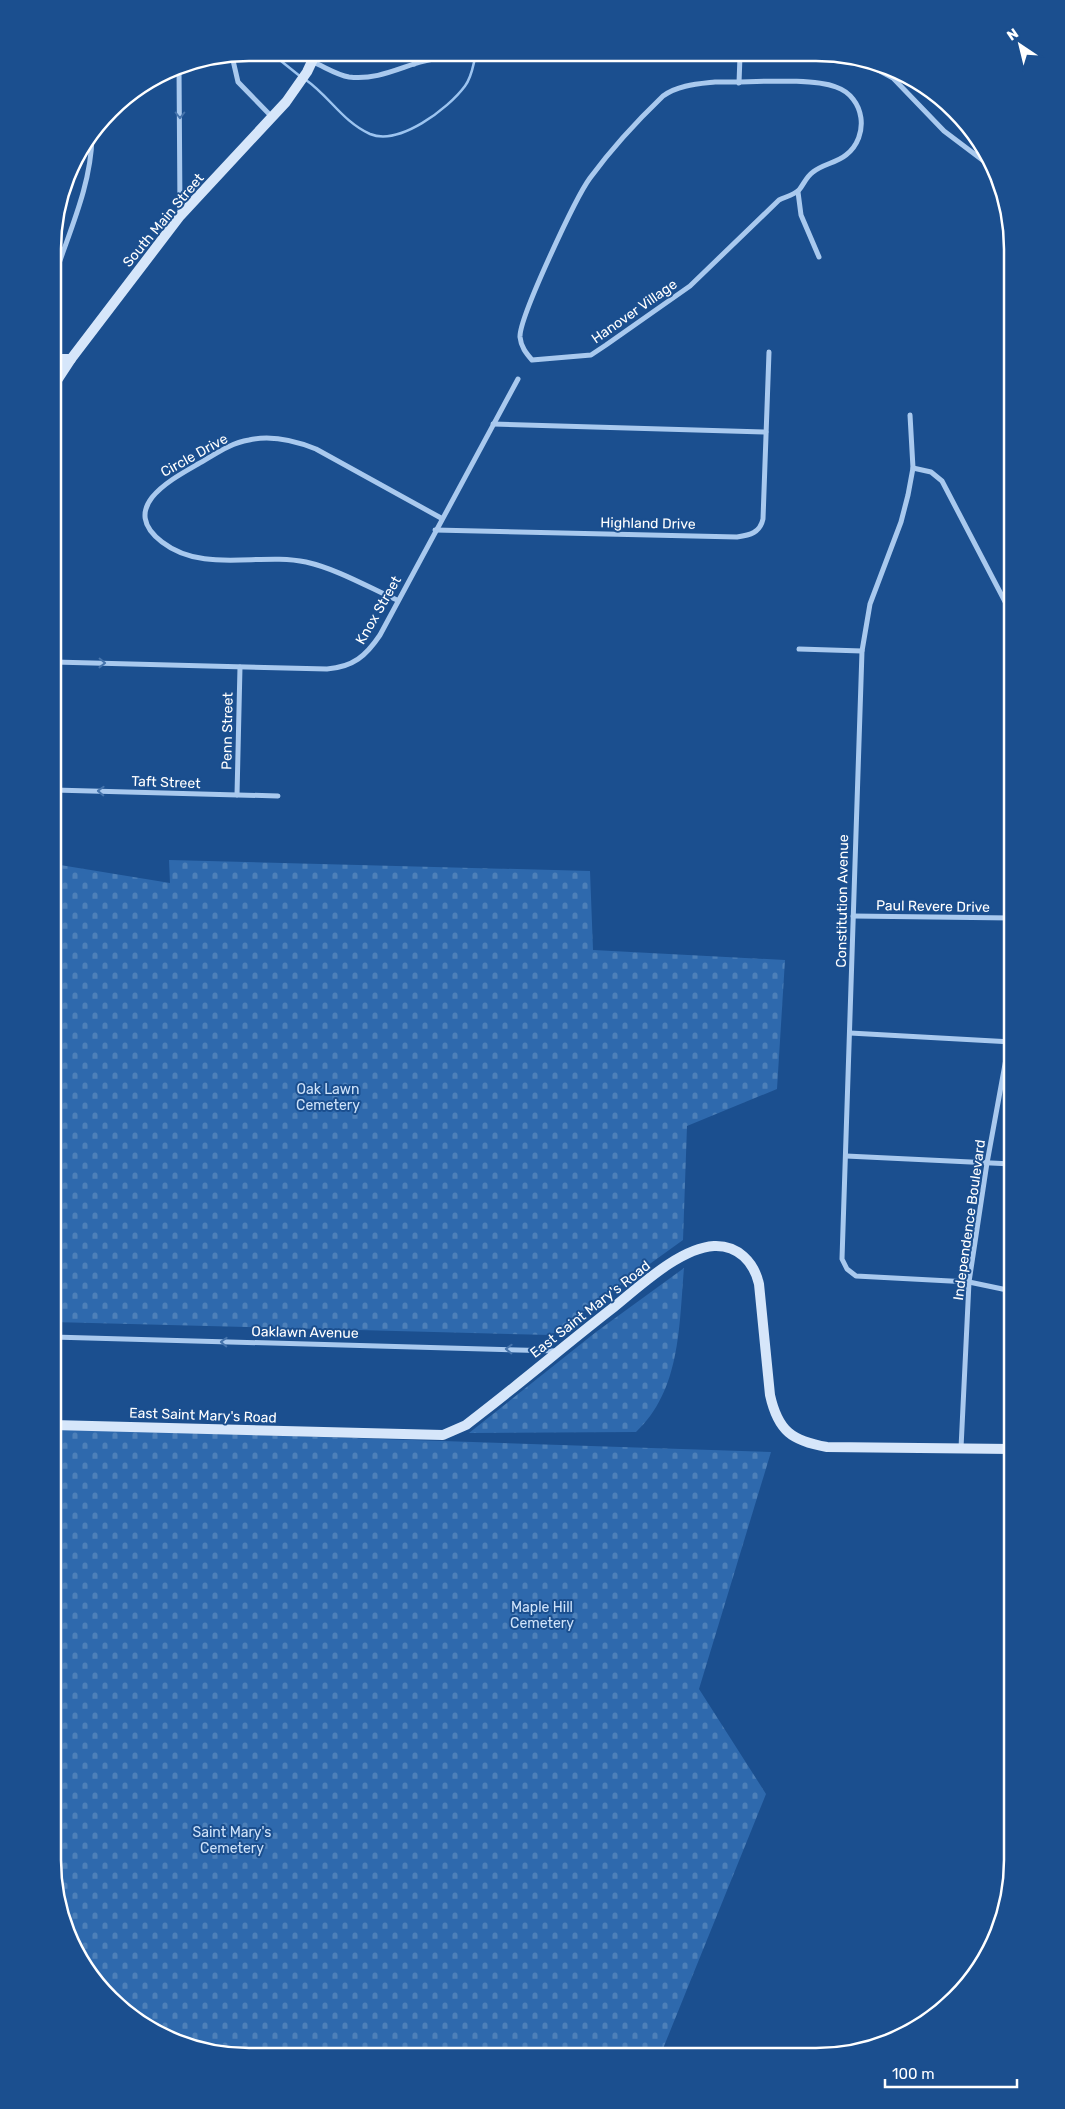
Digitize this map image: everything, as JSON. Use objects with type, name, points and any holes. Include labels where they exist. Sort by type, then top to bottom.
[{"type":"street","name":"South Main Street","points":[[61,374],[180,216],[272,117],[299,84],[313,61]]},
{"type":"street","points":[[320,61],[336,73],[356,77],[376,76],[428,61]]},
{"type":"street","points":[[739,83],[740,61]]},
{"type":"street","points":[[233,62],[238,82],[272,117]]},
{"type":"street","points":[[179,76],[180,216]]},
{"type":"street","points":[[894,79],[944,131],[979,157]]},
{"type":"street","name":"Hanover Village","points":[[701,83],[809,83],[835,86],[845,91],[860,110],[861,134],[857,144],[838,160],[810,173],[798,192],[779,200],[690,286],[590,356],[532,360],[523,348],[521,327],[559,238],[589,180],[618,143],[671,90],[701,83]]},
{"type":"street","points":[[61,257],[86,183],[91,165],[92,148]]},
{"type":"street","points":[[798,192],[802,215],[819,257]]},
{"type":"street","name":"Highland Drive","points":[[435,530],[748,535],[761,528],[763,519],[769,352]]},
{"type":"street","points":[[61,359],[71,359]]},
{"type":"street","name":"Knox Street","points":[[61,662],[327,669],[350,665],[371,648],[518,379]]},
{"type":"street","name":"Constitution Avenue","points":[[910,415],[913,468],[901,522],[870,604],[862,651],[842,1259],[847,1270],[856,1276],[969,1282],[1004,1289]]},
{"type":"street","points":[[493,424],[766,432]]},
{"type":"street","name":"Circle Drive","points":[[397,600],[307,562],[198,558],[180,552],[163,543],[148,525],[146,513],[150,497],[172,479],[233,444],[249,440],[273,438],[304,444],[316,449],[441,518]]},
{"type":"street","points":[[913,468],[931,472],[942,481],[1004,600]]},
{"type":"street","points":[[799,648],[862,651]]},
{"type":"street","name":"Penn Street","points":[[237,795],[240,667]]},
{"type":"street","name":"Taft Street","points":[[61,790],[278,796]]},
{"type":"street","name":"Paul Revere Drive","points":[[852,916],[1004,918]]},
{"type":"street","points":[[850,1033],[1004,1042]]},
{"type":"street","name":"Independence Boulevard","points":[[961,1448],[969,1282],[987,1163],[1004,1077]]},
{"type":"street","points":[[846,1156],[1004,1164]]},
{"type":"street","name":"East Saint Mary's Road","points":[[61,1425],[443,1435],[466,1425],[557,1351],[657,1274],[690,1253],[713,1246],[730,1247],[745,1258],[756,1270],[770,1395],[773,1409],[780,1424],[789,1435],[808,1444],[827,1447],[1004,1449]]},
{"type":"street","name":"Oaklawn Avenue","points":[[61,1337],[557,1351]]},
{"type":"green space","name":"Oak Lawn Cemetery","points":[[169,860],[590,871],[593,950],[785,960],[777,1089],[687,1126],[683,1240],[551,1335],[61,1322],[61,865],[170,883]]},
{"type":"green space","points":[[684,1268],[681,1312],[670,1377],[662,1397],[651,1415],[636,1432],[469,1433],[596,1332]]},
{"type":"green space","points":[[61,1428],[771,1452],[699,1689],[766,1794],[663,2048],[250,2048],[213,2044],[189,2038],[166,2028],[145,2016],[125,2001],[100,1974],[81,1943],[71,1920],[65,1896],[61,1859]]},
{"type":"waterway","points":[[281,61],[301,77]]},
{"type":"waterway","points":[[306,80],[360,129],[370,134],[382,136],[395,135],[422,123],[447,105],[465,86],[474,61]]},
{"type":"park label","name":"Maple Hill Cemetery","points":[[542,1615]]},
{"type":"park label","name":"Saint Mary's Cemetery","points":[[232,1840]]}]
